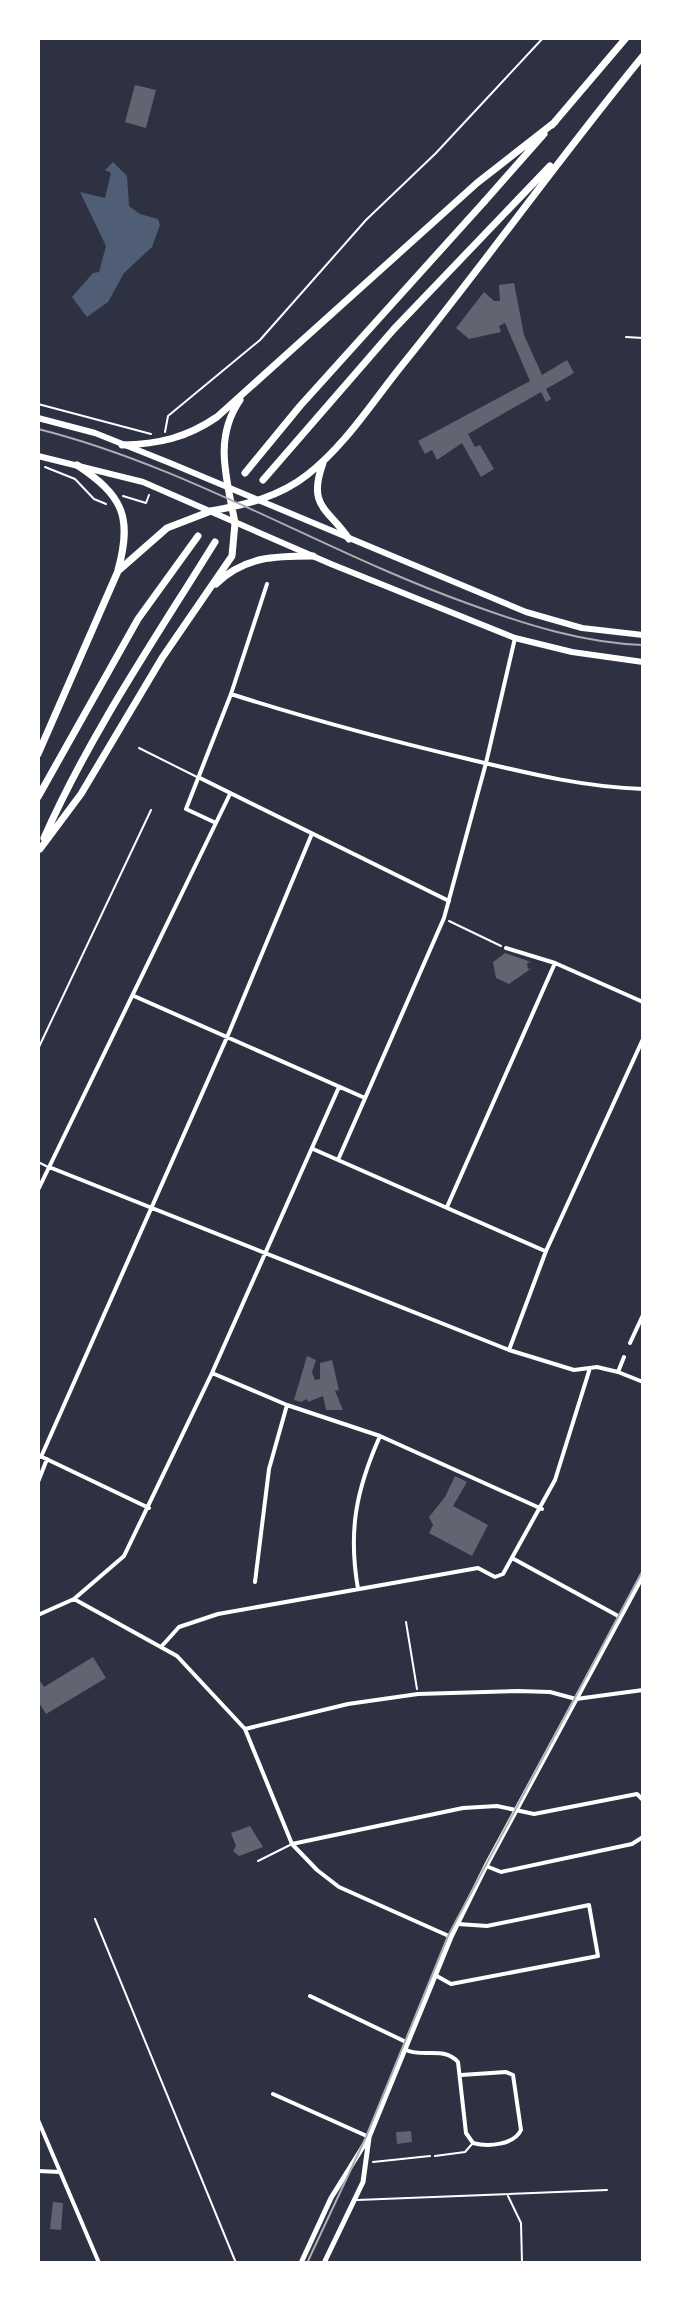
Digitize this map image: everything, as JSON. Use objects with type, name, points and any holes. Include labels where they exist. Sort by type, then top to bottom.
[{"type":"highway","points":[[245,473],[626,38]]},
{"type":"highway","points":[[118,571],[167,528],[211,511],[258,501],[293,485],[324,461],[513,225],[563,154],[643,56]]},
{"type":"highway","points":[[122,445],[167,441],[196,431],[246,392],[477,183],[555,122]]},
{"type":"highway","points":[[263,480],[394,329],[563,154]]},
{"type":"highway","points":[[39,851],[81,794],[201,600],[232,556],[235,523],[223,459],[223,436],[232,412],[246,392]]},
{"type":"highway","points":[[324,461],[317,481],[319,501],[331,521],[349,539]]},
{"type":"highway","points":[[38,754],[118,571],[125,536],[121,509],[111,491],[77,465]]},
{"type":"highway","points":[[38,797],[138,619],[198,536]]},
{"type":"highway","points":[[39,851],[64,794],[117,699],[215,542]]},
{"type":"highway","points":[[201,600],[229,573],[255,560],[271,556],[313,556]]},
{"type":"main road","points":[[38,418],[95,433],[553,621],[643,635]]},
{"type":"main road","points":[[38,456],[143,482],[313,556],[515,638],[572,652],[643,662]]},
{"type":"street","points":[[216,823],[186,809],[231,694],[267,584]]},
{"type":"street","points":[[338,1160],[444,918],[486,763],[515,638]]},
{"type":"street","points":[[231,694],[356,732],[486,763],[594,787],[643,789]]},
{"type":"street","points":[[200,778],[311,836],[449,901]]},
{"type":"street","points":[[38,1190],[230,794]]},
{"type":"street","points":[[38,1482],[42,1457],[228,1035],[311,836]]},
{"type":"street","points":[[506,948],[555,963],[643,1002]]},
{"type":"street","points":[[447,1207],[555,963]]},
{"type":"street","points":[[134,996],[365,1098]]},
{"type":"street","points":[[509,1350],[546,1251],[643,1039]]},
{"type":"street","points":[[38,1615],[74,1599],[124,1556],[212,1373],[339,1087]]},
{"type":"street","points":[[313,1149],[546,1251]]},
{"type":"street","points":[[49,1167],[509,1350],[574,1370],[590,1368],[618,1372],[643,1382]]},
{"type":"street","points":[[630,1343],[643,1315]]},
{"type":"street","points":[[618,1372],[624,1357]]},
{"type":"street","points":[[161,1647],[169,1634],[191,1621],[478,1568],[495,1577],[503,1574],[542,1509],[555,1480],[590,1368]]},
{"type":"street","points":[[212,1373],[287,1405],[380,1436],[542,1509]]},
{"type":"street","points":[[255,1582],[269,1469],[287,1405]]},
{"type":"street","points":[[358,1589],[351,1547],[355,1519],[361,1478],[380,1436]]},
{"type":"street","points":[[42,1457],[149,1508]]},
{"type":"street","points":[[512,1558],[620,1617]]},
{"type":"street","points":[[301,2263],[331,2198],[369,2137],[451,1937],[486,1866],[643,1575]]},
{"type":"street","points":[[257,1596],[259,1607]]},
{"type":"street","points":[[74,1599],[186,1663],[245,1729],[292,1844],[339,1887],[451,1937]]},
{"type":"street","points":[[245,1729],[348,1704],[418,1694],[550,1692],[576,1699],[643,1690]]},
{"type":"street","points":[[292,1844],[463,1808],[497,1806],[534,1814],[637,1794],[643,1800]]},
{"type":"street","points":[[486,1866],[501,1872],[632,1844],[643,1837]]},
{"type":"street","points":[[435,1975],[451,1984],[598,1956],[589,1905],[487,1926],[458,1924]]},
{"type":"street","points":[[310,1996],[406,2042]]},
{"type":"street","points":[[403,2049],[418,2055],[444,2052],[454,2056],[461,2075],[466,2133],[473,2143],[506,2142],[520,2134],[514,2079],[506,2072],[461,2075]]},
{"type":"street","points":[[273,2094],[369,2137]]},
{"type":"street","points":[[38,2120],[99,2263]]},
{"type":"street","points":[[324,2263],[363,2182],[369,2137]]},
{"type":"street","points":[[38,2171],[60,2172]]},
{"type":"lane","points":[[626,337],[643,338]]},
{"type":"lane","points":[[139,748],[200,778]]},
{"type":"lane","points":[[38,1162],[49,1167]]},
{"type":"lane","points":[[258,1861],[292,1844]]},
{"type":"lane","points":[[435,2156],[465,2152],[473,2143]]},
{"type":"lane","points":[[352,2200],[607,2190]]},
{"type":"lane","points":[[506,2195],[516,2206],[521,2223],[522,2263]]},
{"type":"path","points":[[164,431],[168,416],[260,340],[366,220],[446,142],[543,38]]},
{"type":"path","points":[[38,404],[152,434]]},
{"type":"path","points":[[38,464],[75,479],[89,493]]},
{"type":"path","points":[[38,1049],[151,810]]},
{"type":"path","points":[[444,918],[506,948]]},
{"type":"path","points":[[406,1622],[418,1694]]},
{"type":"path","points":[[95,1919],[236,2263]]},
{"type":"path","points":[[368,2162],[435,2156]]},
{"type":"water","points":[[113,162],[127,176],[129,206],[140,214],[158,219],[160,225],[152,247],[124,273],[108,302],[87,317],[72,297],[93,273],[99,272],[106,246],[80,192],[105,198],[111,173],[105,170]]},
{"type":"building","points":[[135,85],[156,90],[146,128],[125,122]]},
{"type":"building","points":[[514,283],[524,335],[542,375],[567,360],[574,373],[546,389],[551,399],[546,402],[541,392],[468,434],[475,447],[480,445],[494,469],[481,477],[462,443],[437,460],[432,450],[425,454],[418,441],[530,381],[505,323],[499,326],[501,332],[469,339],[456,328],[484,292],[494,301],[500,301],[499,285]]},
{"type":"building","points":[[505,953],[531,962],[527,963],[528,969],[532,968],[509,984],[496,978],[493,962]]},
{"type":"building","points":[[307,1356],[316,1360],[312,1372],[315,1380],[320,1379],[320,1363],[332,1360],[339,1390],[335,1391],[343,1410],[326,1410],[323,1396],[308,1402],[307,1399],[301,1402],[294,1400]]},
{"type":"building","points":[[455,1476],[467,1482],[453,1506],[488,1525],[472,1556],[429,1533],[433,1525],[429,1517],[445,1497]]},
{"type":"building","points":[[93,1657],[106,1678],[46,1714],[38,1701],[38,1678],[44,1687]]},
{"type":"building","points":[[250,1826],[263,1847],[239,1856],[233,1851],[236,1846],[231,1833]]},
{"type":"building","points":[[411,2131],[412,2142],[397,2144],[396,2132]]},
{"type":"building","points":[[53,2202],[63,2203],[61,2230],[50,2229]]},
{"type":"tram line","points":[[38,429],[149,465],[417,584],[472,605],[556,632],[599,641],[643,645]]},
{"type":"tram line","points":[[307,2263],[366,2137],[448,1936],[643,1570]]}]
